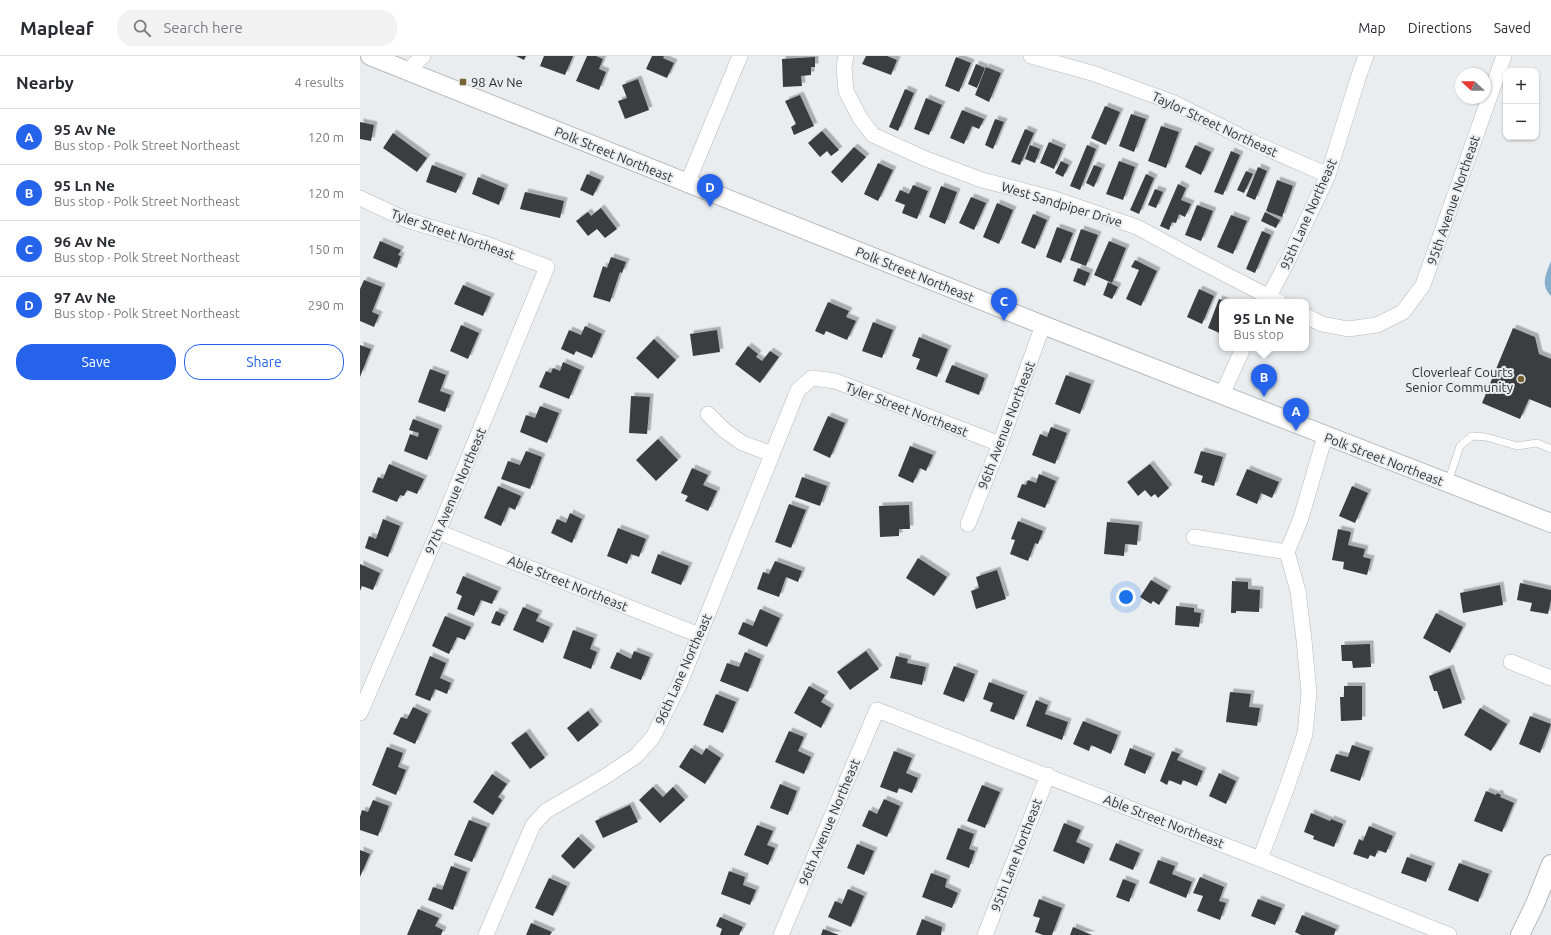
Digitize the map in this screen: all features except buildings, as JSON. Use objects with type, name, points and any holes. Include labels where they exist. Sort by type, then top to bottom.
[{"type":"street","name":"Polk Street Northeast","points":[[370,56],[408,64],[687,184],[1447,484],[1551,523]]},
{"type":"street","points":[[408,64],[423,56]]},
{"type":"street","points":[[687,184],[740,56]]},
{"type":"street","name":"West Sandpiper Drive","points":[[846,56],[844,67],[846,91],[860,118],[873,135],[926,159],[982,180],[1055,199],[1137,227],[1269,299]]},
{"type":"street","name":"Taylor Street Northeast","points":[[1031,56],[1095,74],[1172,102],[1254,143],[1328,175]]},
{"type":"street","name":"95th Lane Northeast","points":[[1271,299],[1328,175],[1366,56]]},
{"type":"street","name":"95th Avenue Northeast","points":[[1309,318],[1322,324],[1348,329],[1377,324],[1404,312],[1423,285],[1504,56]]},
{"type":"street","name":"Tyler Street Northeast","points":[[360,198],[407,220],[486,244],[548,267]]},
{"type":"street","name":"97th Avenue Northeast","points":[[360,714],[438,532],[548,267]]},
{"type":"street","name":"96th Avenue Northeast","points":[[968,524],[1000,444],[1043,325]]},
{"type":"street","points":[[1222,395],[1242,351]]},
{"type":"street","name":"Tyler Street Northeast","points":[[812,378],[835,381],[1000,444]]},
{"type":"street","name":"96th Lane Northeast","points":[[486,935],[533,825],[546,811],[603,778],[636,756],[652,737],[680,683],[798,390],[812,378]]},
{"type":"street","points":[[708,414],[724,430],[742,443],[772,454]]},
{"type":"street","points":[[1260,859],[1288,787],[1305,734],[1309,693],[1304,640],[1298,591],[1287,552],[1301,518],[1325,436]]},
{"type":"street","name":"Able Street Northeast","points":[[438,532],[699,635]]},
{"type":"street","points":[[1194,537],[1287,552]]},
{"type":"street","points":[[1511,662],[1551,678]]},
{"type":"street","name":"96th Avenue Northeast","points":[[781,935],[877,710]]},
{"type":"street","name":"Able Street Northeast","points":[[877,710],[1260,859],[1449,935]]},
{"type":"street","name":"95th Lane Northeast","points":[[985,935],[1048,776]]},
{"type":"street","points":[[1520,935],[1535,904],[1551,864]]},
{"type":"lane","points":[[1447,484],[1460,446],[1472,436],[1486,436],[1517,446],[1537,443],[1551,449]]},
{"type":"water","points":[[1551,261],[1551,296],[1546,288],[1545,279]]},
{"type":"place","name":"98 Av Ne","points":[[463,82]]},
{"type":"place","name":"97 Av Ne","points":[[710,207]]},
{"type":"place","name":"96 Av Ne","points":[[1004,321]]},
{"type":"place","name":"Cloverleaf Courts Senior Community","points":[[1521,379]]},
{"type":"place","name":"95 Ln Ne","points":[[1264,397]]},
{"type":"place","name":"95 Av Ne","points":[[1296,431]]}]
